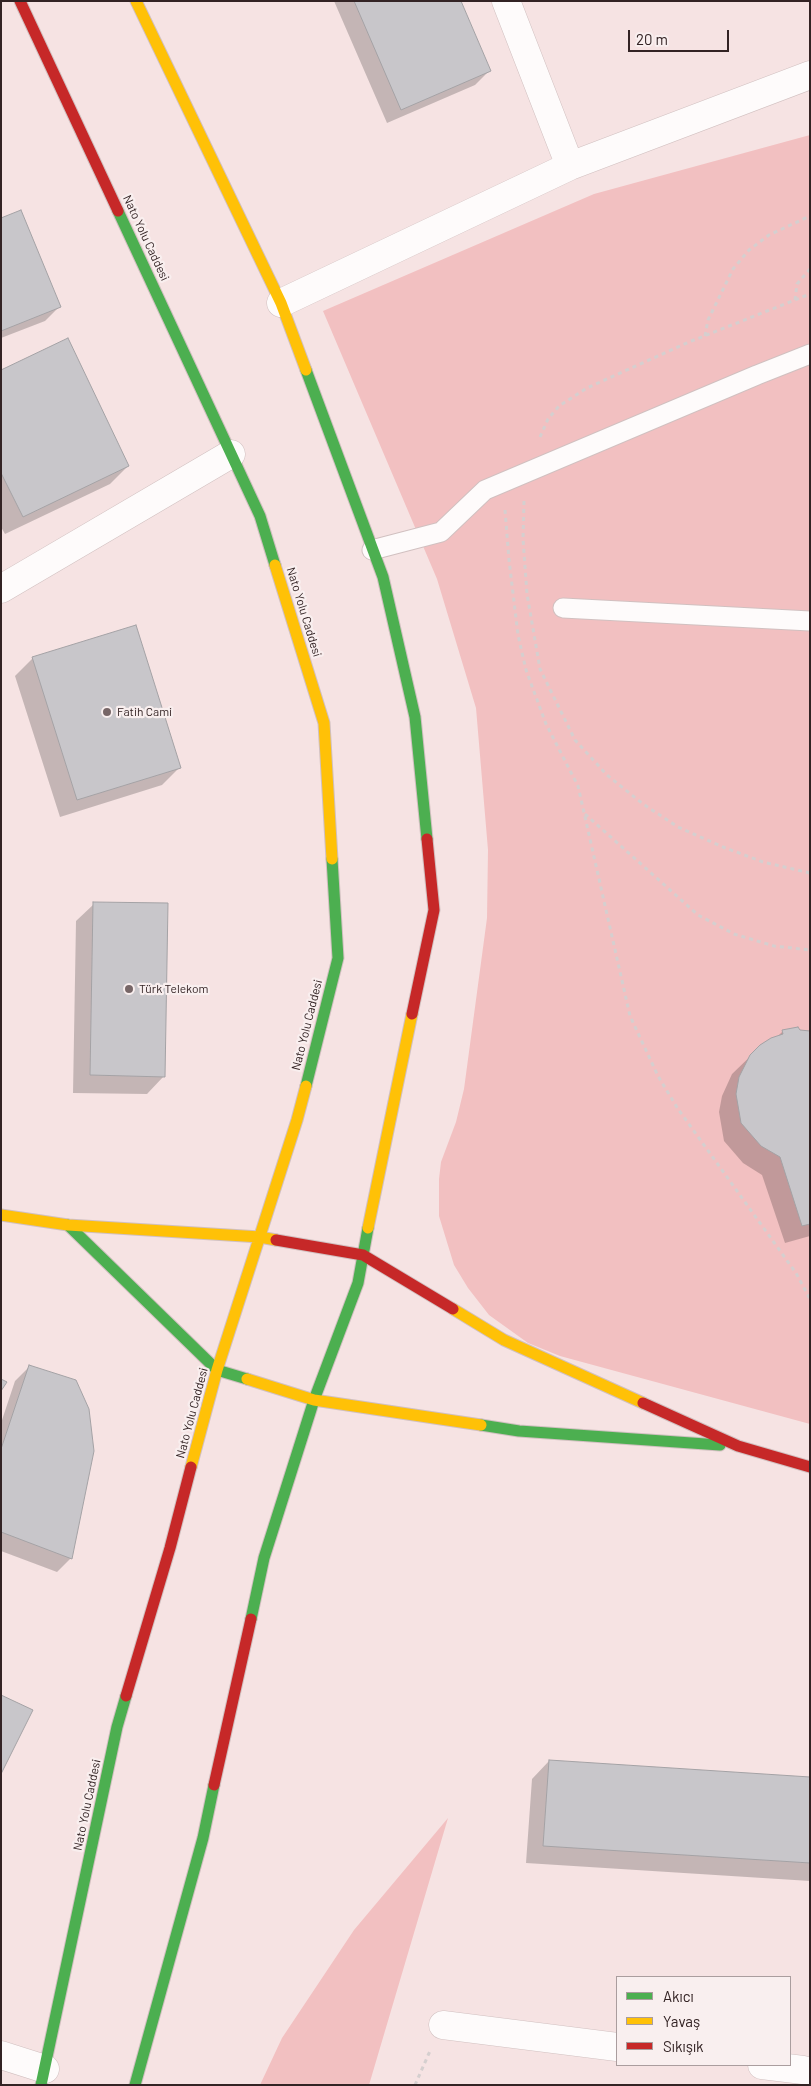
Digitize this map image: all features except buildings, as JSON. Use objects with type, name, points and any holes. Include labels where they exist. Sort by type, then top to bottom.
[{"type":"main road","name":"Nato Yolu Caddesi","points":[[20,1],[260,516],[324,723],[338,958],[297,1120],[217,1370],[170,1548],[117,1727],[43,2077]]},
{"type":"main road","points":[[135,2085],[203,1838],[264,1558],[314,1400],[358,1283],[388,1124],[434,910],[415,717],[383,577],[281,303],[136,1]]},
{"type":"main road","points":[[1,1215],[68,1225],[260,1237],[363,1255],[504,1340],[738,1446],[810,1467]]},
{"type":"main road","points":[[68,1225],[217,1370],[314,1400],[519,1431],[738,1446]]},
{"type":"street","points":[[506,1],[570,166]]},
{"type":"street","points":[[281,303],[570,166],[810,74]]},
{"type":"street","points":[[1,589],[232,454]]},
{"type":"street","points":[[443,2025],[616,2047]]},
{"type":"street","points":[[1,2055],[43,2077]]},
{"type":"street","points":[[770,2066],[810,2072]]},
{"type":"lane","points":[[372,550],[441,532],[485,490],[810,354]]},
{"type":"lane","points":[[563,608],[810,621]]},
{"type":"path","points":[[705,336],[708,320],[733,269],[749,250],[769,235],[810,216]]},
{"type":"path","points":[[795,300],[797,284],[810,269]]},
{"type":"path","points":[[810,294],[705,336],[587,388],[559,406],[548,419],[529,471],[524,501],[523,539],[527,594],[540,668],[575,740],[607,775],[642,804],[678,826],[723,847],[763,862],[810,873]]},
{"type":"path","points":[[503,482],[508,560],[518,635],[526,670],[546,724],[578,786],[630,1016],[658,1076],[678,1109],[796,1273],[810,1299]]},
{"type":"path","points":[[584,814],[698,915],[734,934],[774,946],[810,950]]},
{"type":"shaded area","points":[[810,135],[810,1424],[560,1356],[528,1343],[489,1315],[468,1288],[454,1265],[439,1216],[439,1179],[441,1162],[456,1122],[464,1089],[487,918],[488,850],[476,708],[437,579],[323,311],[594,194]]},
{"type":"shaded area","points":[[448,1818],[369,2085],[260,2085],[282,2038],[354,1930]]},
{"type":"traffic: fast","points":[[118,211],[260,516],[275,565]]},
{"type":"traffic: fast","points":[[306,370],[383,577],[415,717],[427,839]]},
{"type":"traffic: fast","points":[[306,1086],[338,958],[332,859]]},
{"type":"traffic: fast","points":[[68,1225],[217,1370],[247,1379]]},
{"type":"traffic: fast","points":[[251,1619],[264,1558],[314,1400],[358,1283],[368,1228]]},
{"type":"traffic: fast","points":[[481,1425],[519,1431],[720,1445]]},
{"type":"traffic: fast","points":[[41,2085],[117,1727],[126,1696]]},
{"type":"traffic: fast","points":[[135,2085],[203,1838],[214,1785]]},
{"type":"traffic: slow","points":[[136,1],[281,303],[306,370]]},
{"type":"traffic: slow","points":[[275,565],[324,723],[332,859]]},
{"type":"traffic: slow","points":[[368,1228],[412,1014]]},
{"type":"traffic: slow","points":[[191,1467],[217,1370],[297,1120],[306,1086]]},
{"type":"traffic: slow","points":[[1,1215],[68,1225],[260,1237],[276,1240]]},
{"type":"traffic: slow","points":[[453,1309],[504,1340],[643,1403]]},
{"type":"traffic: slow","points":[[247,1379],[314,1400],[481,1425]]},
{"type":"traffic: jam","points":[[20,1],[118,211]]},
{"type":"traffic: jam","points":[[412,1014],[434,910],[427,839]]},
{"type":"traffic: jam","points":[[276,1240],[363,1255],[453,1309]]},
{"type":"traffic: jam","points":[[643,1403],[738,1446],[810,1467]]},
{"type":"traffic: jam","points":[[126,1696],[170,1548],[191,1467]]},
{"type":"traffic: jam","points":[[214,1785],[251,1619]]},
{"type":"place","name":"Fatih Cami","points":[[107,712]]},
{"type":"place","name":"Türk Telekom","points":[[129,989]]}]
